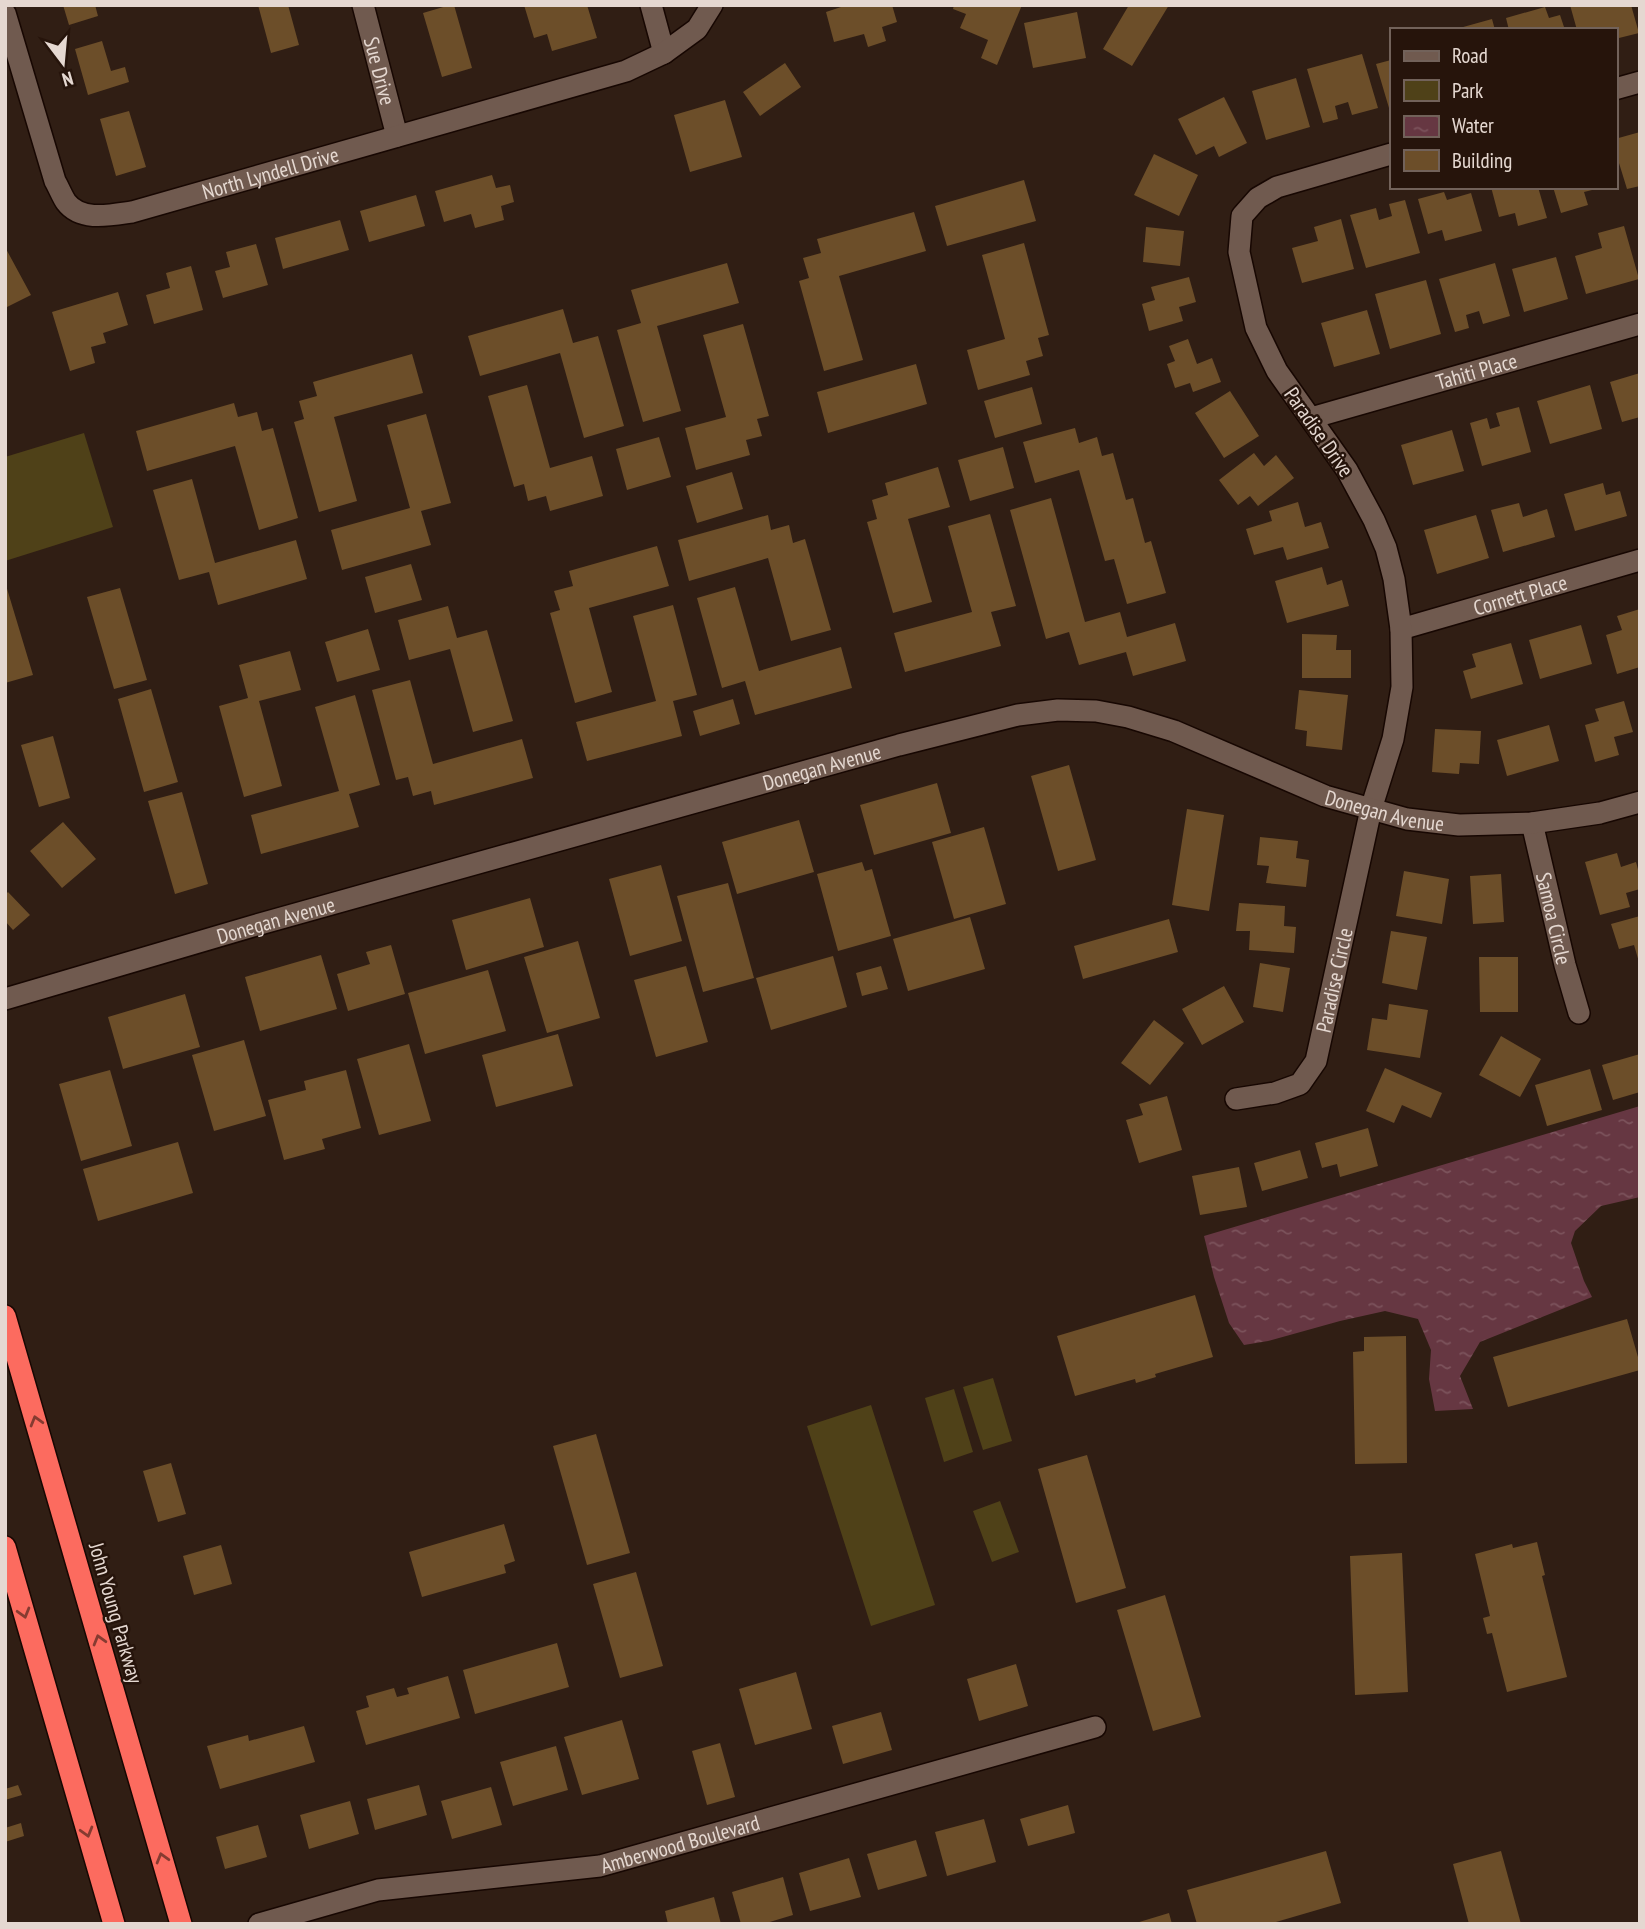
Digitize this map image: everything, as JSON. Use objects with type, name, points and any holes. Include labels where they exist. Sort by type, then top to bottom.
[{"type":"highway","name":"John Young Parkway","points":[[5,1316],[181,1924]]},
{"type":"highway","points":[[5,1547],[114,1924]]},
{"type":"street","name":"Sue Drive","points":[[363,5],[397,136]]},
{"type":"street","points":[[651,5],[664,53]]},
{"type":"street","name":"North Lyndell Drive","points":[[5,13],[55,181],[67,204],[80,213],[100,216],[132,212],[626,71],[664,53],[697,29],[712,5]]},
{"type":"street","points":[[1617,88],[1640,82]]},
{"type":"street","name":"Paradise Drive","points":[[1371,808],[1393,739],[1402,687],[1401,629],[1394,579],[1386,548],[1374,520],[1347,470],[1277,372],[1256,328],[1239,252],[1242,216],[1258,198],[1277,187],[1390,154]]},
{"type":"street","name":"Tahiti Place","points":[[1311,418],[1640,324]]},
{"type":"street","name":"Cornett Place","points":[[1401,629],[1640,560]]},
{"type":"street","name":"Donegan Avenue","points":[[5,999],[253,926],[899,745],[1018,715],[1058,709],[1096,711],[1128,717],[1191,737],[1325,796],[1407,819],[1459,825],[1531,823],[1600,813],[1640,802]]},
{"type":"street","name":"Paradise Circle","points":[[1236,1098],[1275,1093],[1300,1084],[1316,1061],[1371,808]]},
{"type":"street","name":"Samoa Circle","points":[[1531,823],[1579,1013]]},
{"type":"street","name":"Amberwood Boulevard","points":[[260,1924],[378,1890],[600,1866],[1095,1727]]},
{"type":"green space","points":[[84,433],[113,527],[5,561],[5,457]]},
{"type":"green space","points":[[993,1378],[1012,1441],[983,1450],[963,1387]]},
{"type":"green space","points":[[954,1389],[973,1452],[944,1462],[925,1398]]},
{"type":"green space","points":[[871,1405],[935,1605],[871,1626],[807,1426]]},
{"type":"green space","points":[[1000,1501],[1019,1552],[992,1562],[973,1511]]},
{"type":"water","points":[[1640,1106],[1640,1197],[1601,1206],[1575,1231],[1571,1243],[1592,1297],[1480,1342],[1460,1376],[1473,1409],[1435,1411],[1429,1379],[1431,1350],[1418,1319],[1385,1311],[1244,1345],[1229,1323],[1204,1236]]},
{"type":"building","points":[[63,5],[95,5],[98,16],[69,25]]},
{"type":"building","points":[[258,5],[288,5],[299,45],[271,53]]},
{"type":"building","points":[[454,5],[472,68],[442,77],[423,13]]},
{"type":"building","points":[[524,5],[587,5],[597,38],[552,51],[547,34],[534,38]]},
{"type":"building","points":[[847,5],[892,5],[897,22],[882,27],[886,41],[868,47],[864,34],[834,42],[826,12]]},
{"type":"building","points":[[954,5],[1022,5],[997,65],[981,58],[988,40],[960,28],[966,14],[953,9]]},
{"type":"building","points":[[1129,5],[1169,5],[1132,66],[1103,49]]},
{"type":"building","points":[[1570,5],[1631,5],[1639,33],[1617,38],[1617,28],[1576,28]]},
{"type":"building","points":[[1545,7],[1549,18],[1560,15],[1564,28],[1508,28],[1506,18]]},
{"type":"building","points":[[1077,12],[1086,58],[1033,68],[1024,23]]},
{"type":"building","points":[[1492,19],[1494,28],[1460,28]]},
{"type":"building","points":[[102,41],[111,71],[125,67],[129,82],[88,95],[75,49]]},
{"type":"building","points":[[1362,54],[1378,108],[1352,115],[1348,102],[1335,106],[1338,119],[1323,123],[1307,69]]},
{"type":"building","points":[[1390,60],[1389,108],[1376,64]]},
{"type":"building","points":[[785,63],[801,87],[760,116],[743,92]]},
{"type":"building","points":[[1296,78],[1310,127],[1266,140],[1252,91]]},
{"type":"building","points":[[1224,97],[1247,143],[1219,157],[1214,146],[1196,155],[1178,119]]},
{"type":"building","points":[[725,100],[742,157],[690,172],[674,115]]},
{"type":"building","points":[[129,111],[146,167],[116,176],[100,119]]},
{"type":"building","points":[[1640,132],[1640,186],[1627,189],[1617,156],[1617,138]]},
{"type":"building","points":[[1154,154],[1198,175],[1179,216],[1134,195]]},
{"type":"building","points":[[492,175],[496,188],[510,185],[514,202],[501,206],[504,220],[475,228],[471,214],[444,222],[435,191]]},
{"type":"building","points":[[1024,180],[1036,221],[947,246],[935,206]]},
{"type":"building","points":[[1492,189],[1539,189],[1547,218],[1518,226],[1515,213],[1499,217]]},
{"type":"building","points":[[1554,189],[1596,189],[1584,192],[1588,205],[1561,213]]},
{"type":"building","points":[[1444,192],[1447,200],[1471,193],[1482,231],[1445,241],[1442,230],[1428,234],[1418,199]]},
{"type":"building","points":[[416,195],[425,226],[369,242],[360,211]]},
{"type":"building","points":[[1405,200],[1420,253],[1366,268],[1350,215],[1376,208],[1379,220],[1392,216],[1389,204]]},
{"type":"building","points":[[914,212],[926,251],[839,276],[863,360],[824,371],[799,281],[809,278],[803,258],[821,253],[817,239]]},
{"type":"building","points":[[1341,219],[1354,269],[1302,283],[1292,248],[1318,241],[1314,227]]},
{"type":"building","points":[[340,220],[349,250],[283,269],[275,238]]},
{"type":"building","points":[[1624,226],[1639,279],[1586,294],[1575,256],[1602,248],[1598,233]]},
{"type":"building","points":[[1146,227],[1184,231],[1180,266],[1143,262]]},
{"type":"building","points":[[1024,243],[1049,335],[1038,338],[1043,356],[1026,361],[1030,375],[978,390],[967,350],[1005,339],[982,255]]},
{"type":"building","points":[[256,244],[268,285],[223,298],[215,271],[230,267],[226,252]]},
{"type":"building","points":[[5,247],[31,295],[5,308]]},
{"type":"building","points":[[1556,257],[1568,299],[1524,312],[1512,269]]},
{"type":"building","points":[[727,263],[739,303],[657,326],[681,411],[643,422],[617,330],[641,323],[631,290]]},
{"type":"building","points":[[1495,263],[1510,316],[1483,324],[1479,311],[1466,315],[1469,328],[1455,332],[1439,279]]},
{"type":"building","points":[[191,266],[203,310],[154,324],[146,295],[170,288],[166,273]]},
{"type":"building","points":[[1189,277],[1196,302],[1179,307],[1183,321],[1149,331],[1142,304],[1155,300],[1151,287]]},
{"type":"building","points":[[1426,280],[1441,334],[1390,349],[1375,294]]},
{"type":"building","points":[[118,292],[128,325],[103,333],[106,343],[91,347],[95,363],[70,371],[52,312]]},
{"type":"building","points":[[563,309],[573,343],[598,336],[624,426],[584,438],[560,353],[480,376],[468,336]]},
{"type":"building","points":[[1367,310],[1380,354],[1334,367],[1321,323]]},
{"type":"building","points":[[743,324],[769,416],[757,419],[762,436],[746,440],[750,455],[696,470],[685,428],[726,417],[703,335]]},
{"type":"building","points":[[1188,339],[1197,364],[1212,358],[1221,382],[1193,392],[1190,383],[1175,388],[1167,364],[1175,361],[1169,346]]},
{"type":"building","points":[[412,354],[423,393],[334,417],[357,501],[319,512],[294,422],[304,419],[299,401],[317,396],[313,382]]},
{"type":"building","points":[[916,364],[927,404],[828,433],[817,392]]},
{"type":"building","points":[[1640,373],[1640,417],[1622,422],[1610,382]]},
{"type":"building","points":[[527,385],[550,468],[592,456],[603,496],[550,511],[546,496],[528,501],[524,484],[514,487],[488,396]]},
{"type":"building","points":[[1590,385],[1602,429],[1550,444],[1537,401]]},
{"type":"building","points":[[1032,387],[1042,424],[995,438],[984,401]]},
{"type":"building","points":[[1230,391],[1259,436],[1224,458],[1195,413]]},
{"type":"building","points":[[234,403],[238,417],[257,412],[262,431],[273,428],[298,518],[259,530],[235,446],[147,471],[136,431]]},
{"type":"building","points":[[1519,407],[1531,452],[1482,466],[1470,423],[1487,418],[1490,429],[1500,426],[1496,413]]},
{"type":"building","points":[[426,414],[451,503],[421,511],[431,545],[342,570],[331,530],[410,508],[387,425]]},
{"type":"building","points":[[1075,428],[1079,443],[1097,437],[1102,456],[1113,453],[1126,500],[1133,498],[1145,543],[1151,541],[1166,593],[1127,604],[1114,559],[1105,561],[1079,470],[1035,483],[1023,442]]},
{"type":"building","points":[[1452,430],[1464,471],[1413,485],[1401,445]]},
{"type":"building","points":[[659,437],[671,477],[627,490],[616,449]]},
{"type":"building","points":[[1003,447],[1014,488],[970,501],[958,460]]},
{"type":"building","points":[[1254,453],[1264,466],[1276,455],[1294,478],[1258,506],[1250,496],[1238,505],[1219,480]]},
{"type":"building","points":[[938,467],[950,507],[908,519],[932,602],[893,613],[867,522],[877,519],[872,500],[888,495],[885,483]]},
{"type":"building","points":[[732,472],[743,509],[697,523],[686,486]]},
{"type":"building","points":[[192,479],[215,563],[296,540],[307,579],[218,605],[209,572],[179,580],[153,490]]},
{"type":"building","points":[[1603,483],[1606,495],[1620,491],[1627,516],[1575,531],[1564,494]]},
{"type":"building","points":[[1051,498],[1085,622],[1120,612],[1127,637],[1175,623],[1186,661],[1133,676],[1126,652],[1079,665],[1069,632],[1046,639],[1010,510]]},
{"type":"building","points":[[1298,502],[1305,527],[1321,522],[1329,548],[1287,560],[1283,547],[1254,555],[1246,529],[1272,521],[1269,511]]},
{"type":"building","points":[[1519,503],[1523,517],[1547,509],[1555,537],[1503,552],[1491,510]]},
{"type":"building","points":[[990,514],[1016,606],[991,612],[1001,646],[905,672],[894,633],[972,612],[948,526]]},
{"type":"building","points":[[768,515],[771,530],[789,525],[793,543],[805,539],[831,630],[791,641],[768,558],[689,581],[678,540]]},
{"type":"building","points":[[1476,515],[1489,558],[1437,574],[1424,530]]},
{"type":"building","points":[[657,546],[669,586],[589,608],[612,692],[575,703],[550,613],[560,610],[554,591],[573,586],[569,571]]},
{"type":"building","points":[[411,564],[422,600],[375,613],[365,577]]},
{"type":"building","points":[[1322,567],[1327,585],[1342,580],[1349,606],[1287,623],[1275,581]]},
{"type":"building","points":[[5,582],[33,675],[5,683]]},
{"type":"building","points":[[735,587],[759,671],[841,647],[852,688],[755,715],[745,681],[722,688],[697,598]]},
{"type":"building","points":[[120,588],[147,680],[114,689],[87,597]]},
{"type":"building","points":[[673,605],[697,695],[673,701],[682,736],[587,761],[576,722],[656,701],[633,616]]},
{"type":"building","points":[[448,606],[457,638],[487,630],[513,721],[473,732],[450,649],[409,660],[398,620]]},
{"type":"building","points":[[1640,609],[1640,667],[1617,674],[1606,635],[1622,630],[1617,616]]},
{"type":"building","points":[[1581,625],[1592,664],[1540,679],[1529,640]]},
{"type":"building","points":[[368,629],[380,670],[337,682],[325,642]]},
{"type":"building","points":[[1302,634],[1337,635],[1336,650],[1351,650],[1351,678],[1302,678]]},
{"type":"building","points":[[1511,643],[1523,684],[1471,699],[1463,671],[1476,667],[1472,654]]},
{"type":"building","points":[[290,651],[301,690],[259,701],[282,786],[244,797],[219,706],[248,698],[239,665]]},
{"type":"building","points":[[410,680],[433,764],[522,739],[533,778],[434,805],[431,791],[413,796],[408,777],[396,780],[372,690]]},
{"type":"building","points":[[151,689],[178,782],[144,792],[118,699]]},
{"type":"building","points":[[1299,690],[1348,695],[1342,750],[1306,746],[1307,731],[1295,729]]},
{"type":"building","points":[[355,695],[380,785],[349,794],[359,827],[261,854],[251,815],[339,791],[315,707]]},
{"type":"building","points":[[733,699],[740,724],[700,736],[693,711]]},
{"type":"building","points":[[1624,701],[1633,732],[1614,737],[1619,755],[1595,762],[1585,725],[1599,721],[1595,709]]},
{"type":"building","points":[[1549,725],[1559,761],[1507,776],[1497,740]]},
{"type":"building","points":[[1435,729],[1481,731],[1479,764],[1460,763],[1459,774],[1432,772]]},
{"type":"building","points":[[53,736],[70,798],[39,807],[21,745]]},
{"type":"building","points":[[1069,765],[1096,860],[1058,871],[1031,776]]},
{"type":"building","points":[[937,783],[951,833],[874,855],[860,805]]},
{"type":"building","points":[[182,792],[208,884],[175,894],[148,801]]},
{"type":"building","points":[[1187,809],[1224,815],[1209,911],[1172,905]]},
{"type":"building","points":[[799,820],[814,872],[737,894],[722,842]]},
{"type":"building","points":[[63,822],[96,859],[62,888],[30,851]]},
{"type":"building","points":[[984,827],[1006,904],[954,919],[932,842]]},
{"type":"building","points":[[1260,837],[1298,841],[1296,858],[1309,860],[1306,887],[1266,883],[1269,866],[1257,865]]},
{"type":"building","points":[[1617,853],[1621,867],[1636,862],[1640,889],[1626,893],[1630,907],[1600,915],[1585,862]]},
{"type":"building","points":[[862,862],[865,871],[872,869],[891,936],[838,951],[817,874]]},
{"type":"building","points":[[661,865],[682,941],[630,956],[609,879]]},
{"type":"building","points":[[1404,871],[1449,879],[1442,924],[1396,916]]},
{"type":"building","points":[[1501,874],[1504,922],[1473,924],[1470,876]]},
{"type":"building","points":[[728,883],[754,978],[703,992],[677,896]]},
{"type":"building","points":[[8,892],[30,915],[13,930],[5,921],[5,895]]},
{"type":"building","points":[[530,898],[544,947],[466,970],[452,920]]},
{"type":"building","points":[[1239,903],[1285,906],[1284,926],[1296,927],[1294,953],[1249,950],[1250,931],[1236,931]]},
{"type":"building","points":[[1640,916],[1639,962],[1634,945],[1619,949],[1611,924]]},
{"type":"building","points":[[970,917],[985,969],[908,991],[893,939]]},
{"type":"building","points":[[1169,919],[1178,952],[1083,979],[1074,946]]},
{"type":"building","points":[[1391,931],[1427,937],[1417,990],[1382,983]]},
{"type":"building","points":[[578,941],[600,1018],[547,1033],[524,957]]},
{"type":"building","points":[[391,945],[405,994],[348,1011],[337,974],[370,964],[366,952]]},
{"type":"building","points":[[321,955],[337,1009],[260,1031],[245,977]]},
{"type":"building","points":[[833,956],[847,1007],[771,1030],[756,978]]},
{"type":"building","points":[[1479,957],[1518,957],[1518,1012],[1480,1012]]},
{"type":"building","points":[[1260,963],[1290,968],[1283,1012],[1253,1007]]},
{"type":"building","points":[[686,966],[708,1042],[656,1057],[634,980]]},
{"type":"building","points":[[881,966],[888,989],[862,996],[856,973]]},
{"type":"building","points":[[488,970],[506,1031],[425,1054],[408,993]]},
{"type":"building","points":[[1224,986],[1244,1022],[1202,1045],[1182,1009]]},
{"type":"building","points":[[185,994],[200,1047],[123,1069],[108,1017]]},
{"type":"building","points":[[1389,1004],[1428,1010],[1420,1058],[1367,1050],[1372,1018],[1387,1020]]},
{"type":"building","points":[[1154,1020],[1184,1043],[1150,1085],[1121,1063]]},
{"type":"building","points":[[558,1034],[573,1086],[496,1107],[482,1055]]},
{"type":"building","points":[[1501,1036],[1541,1059],[1520,1097],[1479,1075]]},
{"type":"building","points":[[244,1040],[266,1116],[214,1131],[192,1055]]},
{"type":"building","points":[[409,1044],[431,1121],[379,1135],[357,1059]]},
{"type":"building","points":[[1640,1054],[1640,1092],[1613,1100],[1602,1065]]},
{"type":"building","points":[[1385,1068],[1442,1093],[1431,1118],[1402,1105],[1394,1123],[1366,1111]]},
{"type":"building","points":[[1590,1069],[1602,1110],[1547,1126],[1535,1085]]},
{"type":"building","points":[[110,1070],[132,1146],[81,1161],[59,1084]]},
{"type":"building","points":[[346,1070],[361,1128],[322,1139],[325,1149],[284,1160],[268,1100],[306,1090],[304,1081]]},
{"type":"building","points":[[1167,1096],[1182,1150],[1139,1163],[1126,1120],[1143,1115],[1139,1104]]},
{"type":"building","points":[[1368,1128],[1378,1166],[1340,1177],[1337,1164],[1322,1168],[1315,1143]]},
{"type":"building","points":[[178,1142],[193,1193],[98,1221],[83,1169]]},
{"type":"building","points":[[1300,1150],[1308,1178],[1262,1191],[1254,1163]]},
{"type":"building","points":[[1239,1167],[1247,1207],[1200,1215],[1192,1176]]},
{"type":"building","points":[[1195,1295],[1213,1357],[1155,1374],[1156,1377],[1136,1383],[1135,1379],[1075,1396],[1057,1336]]},
{"type":"building","points":[[1627,1319],[1640,1370],[1508,1407],[1493,1357]]},
{"type":"building","points":[[1406,1336],[1407,1463],[1355,1464],[1353,1352],[1364,1351],[1364,1337]]},
{"type":"building","points":[[596,1434],[630,1553],[587,1565],[553,1446]]},
{"type":"building","points":[[1087,1455],[1126,1588],[1076,1603],[1038,1469]]},
{"type":"building","points":[[171,1463],[186,1514],[158,1522],[143,1471]]},
{"type":"building","points":[[504,1524],[515,1561],[504,1565],[506,1573],[422,1597],[409,1552]]},
{"type":"building","points":[[1537,1542],[1545,1575],[1542,1576],[1567,1677],[1507,1692],[1492,1633],[1487,1634],[1483,1618],[1490,1616],[1475,1554],[1512,1544],[1513,1548]]},
{"type":"building","points":[[221,1545],[232,1584],[194,1595],[183,1556]]},
{"type":"building","points":[[1402,1553],[1408,1692],[1355,1695],[1350,1556]]},
{"type":"building","points":[[636,1572],[663,1666],[620,1678],[593,1584]]},
{"type":"building","points":[[1165,1595],[1201,1717],[1153,1731],[1117,1610]]},
{"type":"building","points":[[557,1643],[569,1687],[475,1714],[463,1670]]},
{"type":"building","points":[[1016,1664],[1028,1706],[979,1721],[967,1679]]},
{"type":"building","points":[[796,1672],[812,1729],[755,1745],[739,1689]]},
{"type":"building","points":[[448,1676],[460,1718],[366,1745],[356,1711],[369,1707],[366,1696],[394,1688],[397,1697],[409,1694],[407,1688]]},
{"type":"building","points":[[881,1712],[892,1750],[843,1764],[832,1726]]},
{"type":"building","points":[[622,1720],[639,1779],[582,1795],[564,1737]]},
{"type":"building","points":[[304,1726],[315,1762],[220,1789],[207,1746],[248,1735],[249,1741]]},
{"type":"building","points":[[720,1743],[735,1797],[707,1805],[692,1751]]},
{"type":"building","points":[[556,1746],[568,1790],[513,1806],[500,1762]]},
{"type":"building","points":[[18,1785],[22,1795],[5,1800],[5,1789]]},
{"type":"building","points":[[419,1785],[427,1815],[375,1830],[367,1799]]},
{"type":"building","points":[[491,1787],[502,1825],[452,1839],[441,1801]]},
{"type":"building","points":[[350,1801],[359,1834],[309,1849],[300,1815]]},
{"type":"building","points":[[1068,1805],[1075,1833],[1028,1846],[1020,1819]]},
{"type":"building","points":[[984,1819],[996,1862],[947,1876],[935,1832]]},
{"type":"building","points":[[21,1823],[24,1836],[5,1842],[5,1828]]},
{"type":"building","points":[[258,1825],[267,1857],[225,1869],[216,1837]]},
{"type":"building","points":[[916,1840],[927,1876],[878,1890],[867,1854]]},
{"type":"building","points":[[1326,1851],[1341,1903],[1269,1924],[1197,1924],[1187,1890]]},
{"type":"building","points":[[1501,1851],[1521,1924],[1469,1924],[1453,1864]]},
{"type":"building","points":[[849,1858],[861,1897],[810,1911],[799,1873]]},
{"type":"building","points":[[783,1877],[793,1915],[763,1924],[741,1924],[732,1892]]},
{"type":"building","points":[[714,1897],[721,1924],[668,1924],[665,1911]]},
{"type":"building","points":[[1169,1913],[1172,1924],[1136,1924],[1136,1923]]}]
